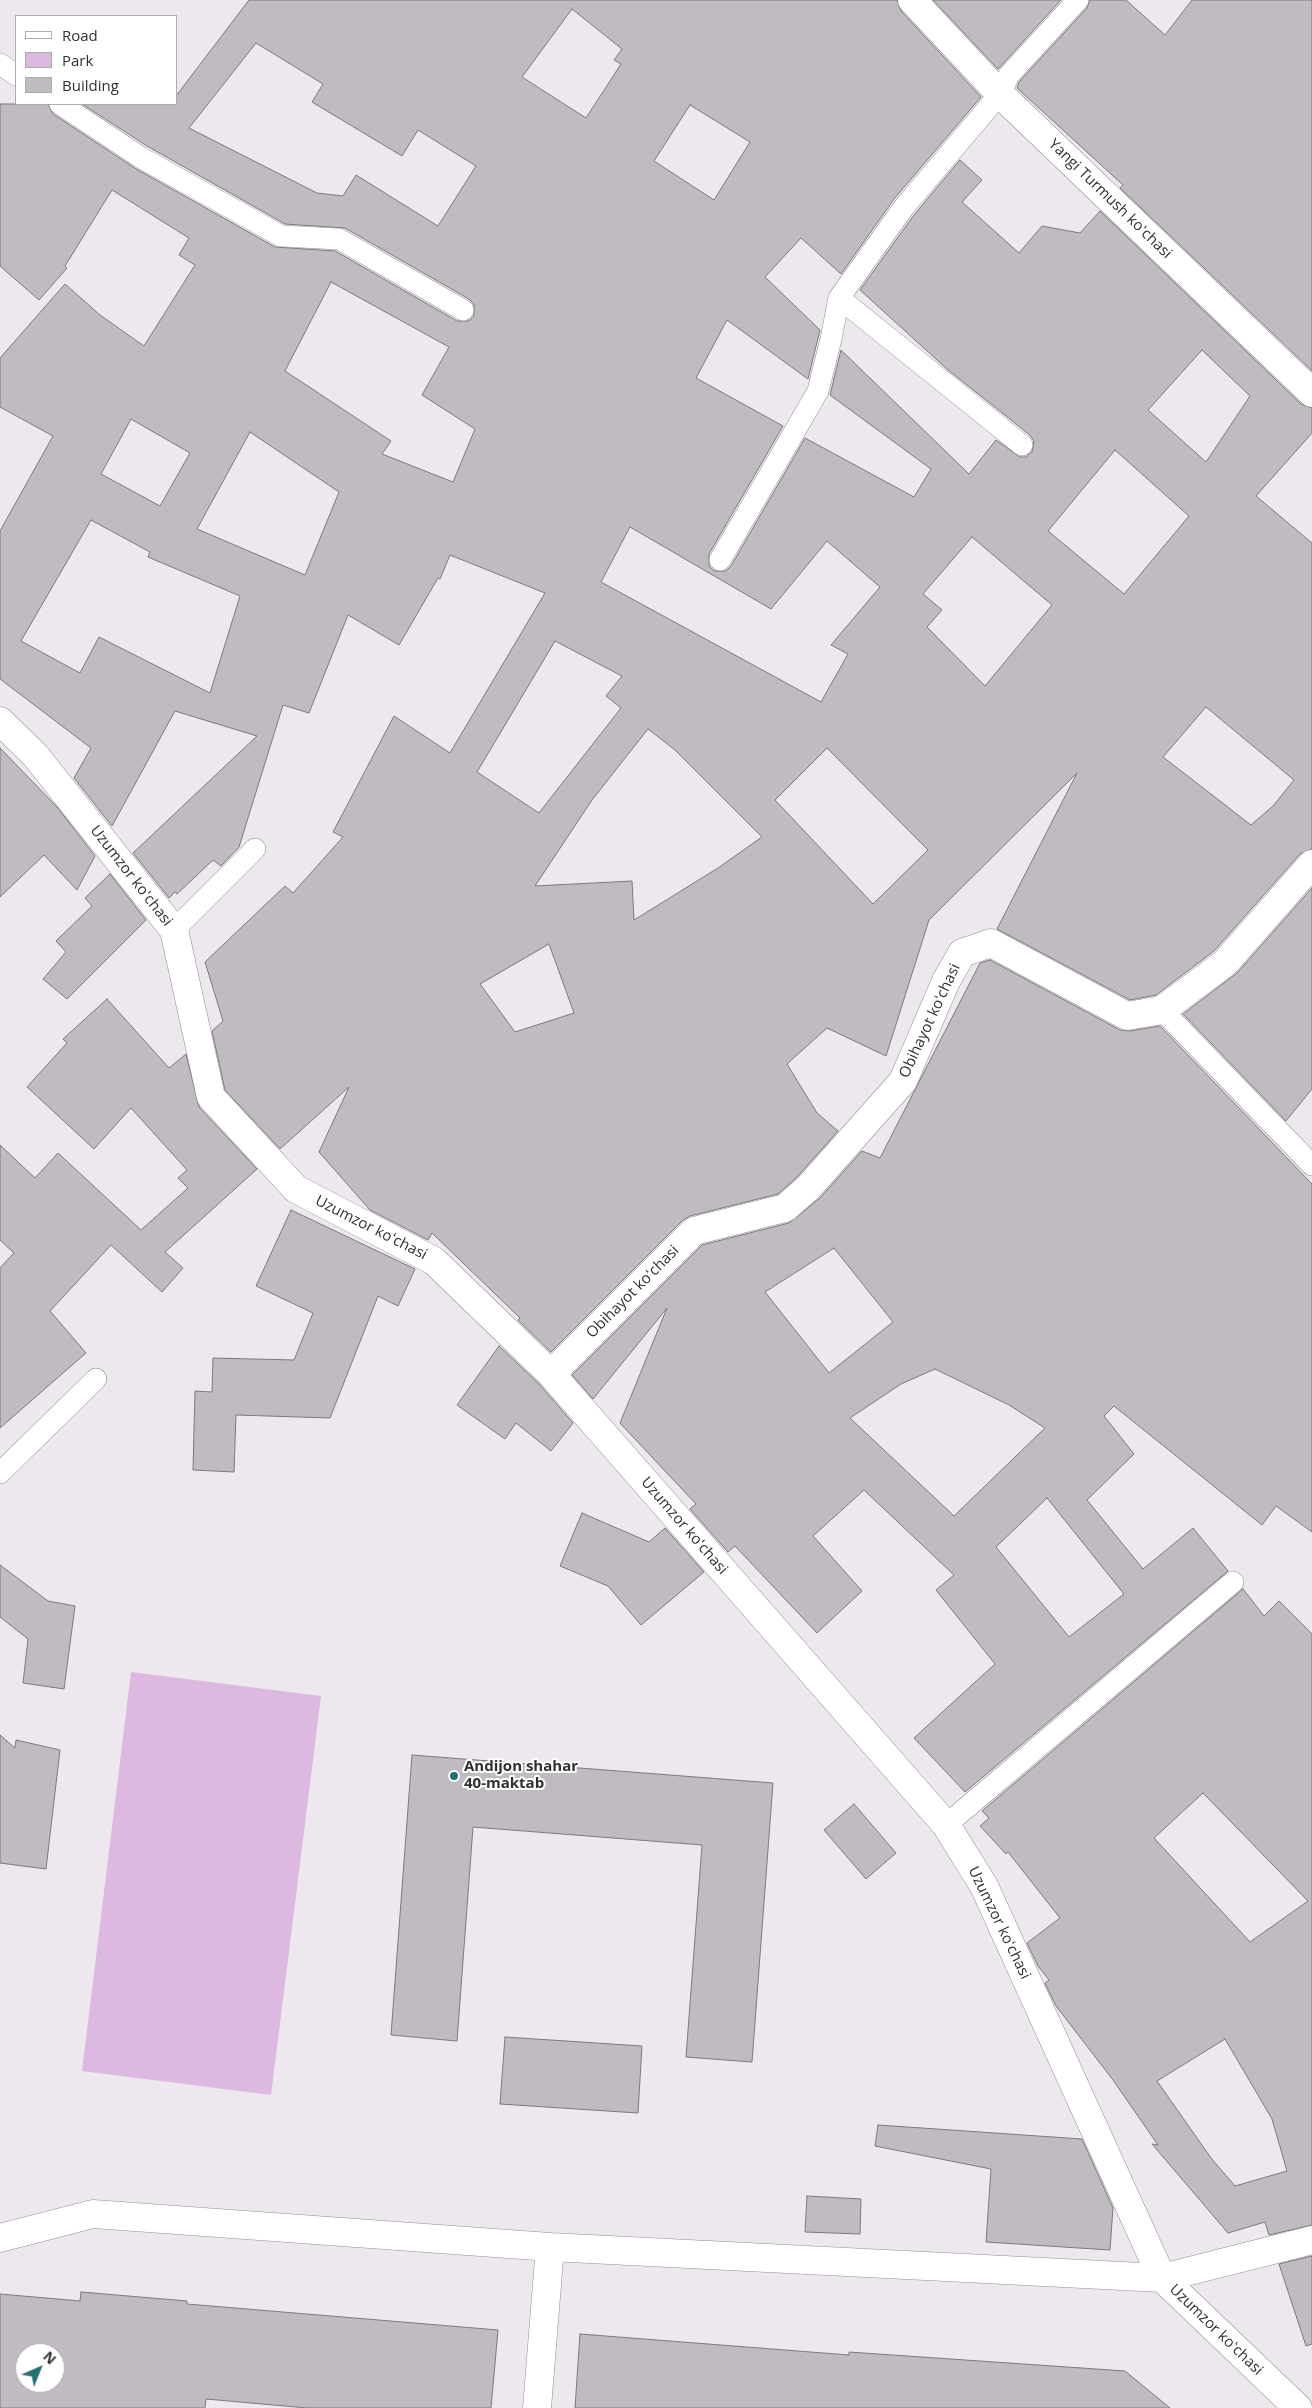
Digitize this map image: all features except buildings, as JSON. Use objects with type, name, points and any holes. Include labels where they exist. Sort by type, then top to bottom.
[{"type":"street","name":"Yangi Turmush koʻchasi","points":[[912,0],[1000,94],[1312,393]]},
{"type":"street","name":"Uzumzor koʻchasi","points":[[0,721],[35,755],[174,930],[211,1097],[296,1189],[434,1261],[551,1374],[946,1825],[984,1886],[1162,2278],[1298,2408]]},
{"type":"street","name":"Obihayot koʻchasi","points":[[551,1374],[694,1231],[785,1208],[808,1188],[904,1081],[946,981],[962,953],[991,943],[1127,1016],[1162,1010],[1225,964],[1312,864]]},
{"type":"street","points":[[0,2238],[93,2214],[550,2247],[1162,2278],[1312,2240]]},
{"type":"street","points":[[537,2408],[550,2247]]},
{"type":"lane","points":[[720,560],[818,391],[839,298],[904,207],[1000,94],[1009,75],[1078,0]]},
{"type":"lane","points":[[0,64],[15,74]]},
{"type":"lane","points":[[62,105],[140,157],[281,236],[339,239],[463,310]]},
{"type":"lane","points":[[839,298],[1022,446]]},
{"type":"lane","points":[[174,930],[255,849]]},
{"type":"lane","points":[[1162,1010],[1312,1165]]},
{"type":"lane","points":[[0,1473],[96,1379]]},
{"type":"lane","points":[[946,1825],[1233,1582]]},
{"type":"green space","points":[[131,1672],[321,1696],[271,2095],[82,2071]]},
{"type":"place","name":"Andijon shahar 40-maktab","points":[[454,1776]]}]
